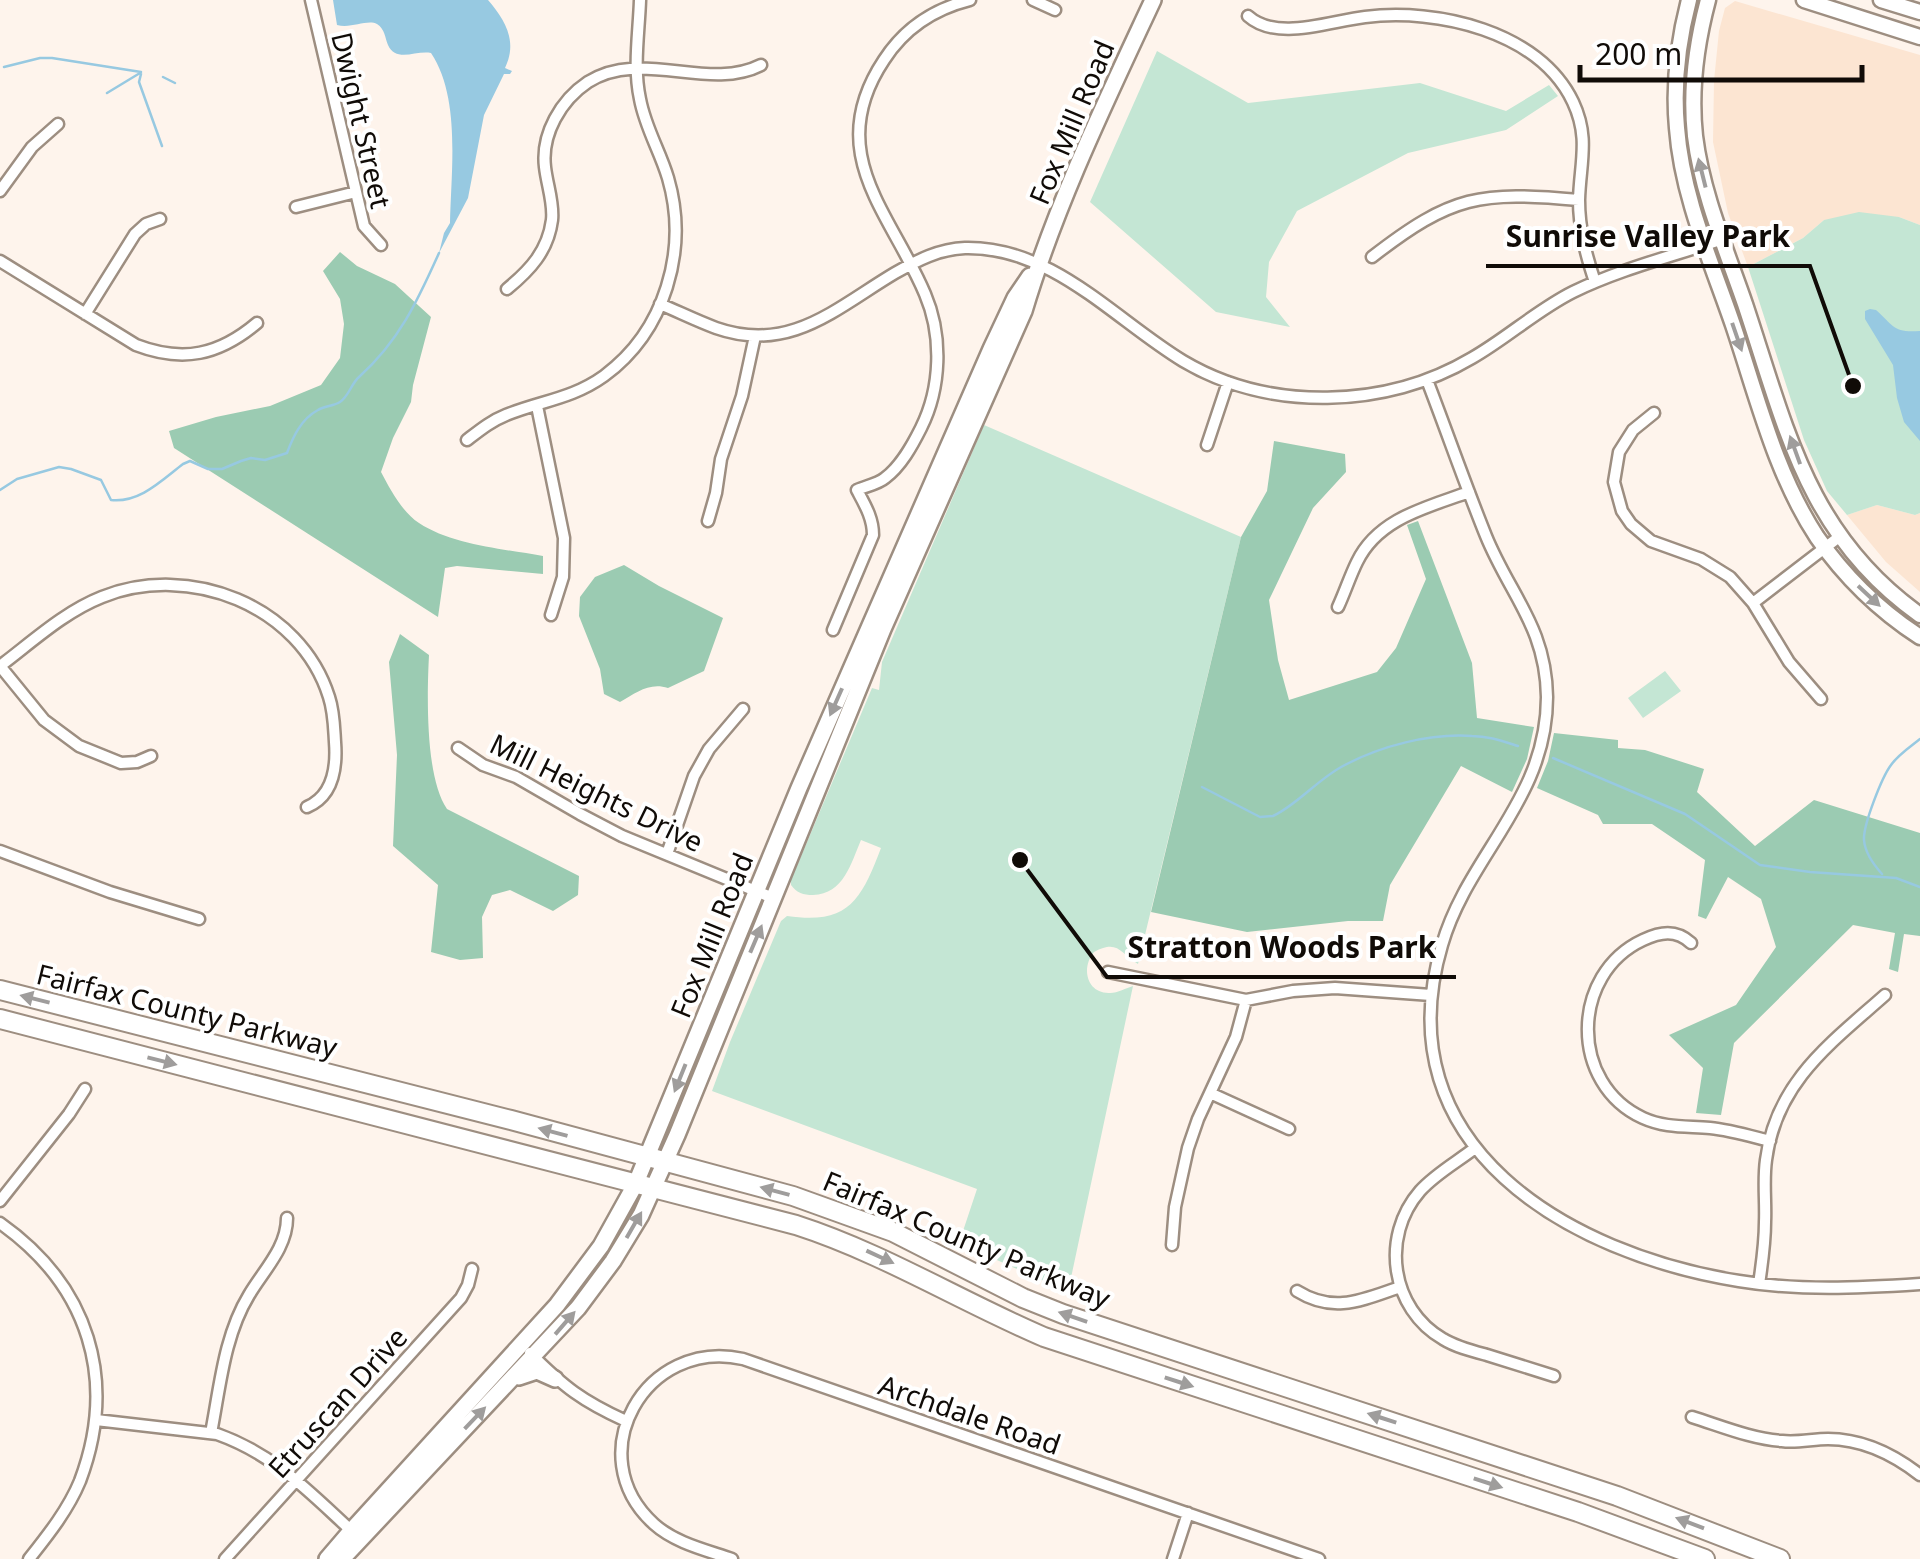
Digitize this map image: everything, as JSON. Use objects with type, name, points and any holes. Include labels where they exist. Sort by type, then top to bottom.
[{"type":"highway","name":"Fairfax County Parkway","points":[[0,990],[815,1203],[893,1232],[1063,1314],[1617,1496],[1780,1559]]},
{"type":"highway","name":"Fairfax County Parkway","points":[[0,1019],[828,1235],[1044,1337],[1578,1512],[1705,1559]]},
{"type":"main road","name":"Fox Mill Road","points":[[342,1559],[355,1535],[556,1306],[644,1185],[774,898],[883,629],[1024,311],[1038,264],[1152,0]]},
{"type":"main road","points":[[1690,0],[1678,61],[1676,129],[1685,180],[1783,472],[1800,509],[1826,548],[1869,597],[1920,637]]},
{"type":"main road","points":[[1708,0],[1696,56],[1694,121],[1700,164],[1722,239],[1801,467],[1815,496],[1839,536],[1878,581],[1920,615]]},
{"type":"main road","points":[[1804,0],[1920,37]]},
{"type":"main road","points":[[1881,0],[1920,12]]},
{"type":"main road","name":"Fox Mill Road","points":[[656,1160],[756,891],[799,788],[1014,298],[1038,264]]},
{"type":"main road","name":"Fox Mill Road","points":[[328,1559],[534,1357],[578,1308],[641,1215],[644,1185]]},
{"type":"main road","points":[[511,1380],[533,1371],[556,1378]]},
{"type":"street","name":"Dwight Street","points":[[311,0],[364,226],[381,245]]},
{"type":"street","points":[[467,440],[491,422],[578,392],[612,370],[646,333],[670,279],[676,222],[667,175],[650,138],[637,84],[640,0]]},
{"type":"street","points":[[833,630],[873,535],[869,512],[857,490],[884,480],[910,449],[929,411],[938,368],[935,329],[927,298],[876,204],[864,173],[863,108],[878,69],[895,44],[924,18],[970,0]]},
{"type":"street","points":[[1032,0],[1055,10]]},
{"type":"street","points":[[1248,16],[1260,25],[1281,30],[1366,16],[1441,19],[1480,30],[1542,62],[1555,75],[1578,113],[1584,146],[1579,200],[1582,238],[1595,282]]},
{"type":"street","points":[[507,289],[536,263],[549,234],[552,208],[546,143],[562,106],[586,84],[600,76],[637,70],[662,68],[736,74],[761,64]]},
{"type":"street","points":[[0,191],[21,160],[58,124]]},
{"type":"street","points":[[296,207],[356,192]]},
{"type":"street","points":[[1372,256],[1426,218],[1465,202],[1506,195],[1579,200]]},
{"type":"street","points":[[85,314],[135,234],[160,219]]},
{"type":"street","points":[[660,304],[716,328],[755,336],[783,334],[817,323],[934,253],[968,248],[1038,264],[1089,293],[1163,349],[1228,382],[1277,394],[1330,398],[1382,392],[1428,380],[1470,360],[1548,306],[1595,282],[1722,239]]},
{"type":"street","points":[[0,260],[136,345],[174,355],[199,354],[223,346],[257,323]]},
{"type":"street","points":[[708,521],[755,336]]},
{"type":"street","points":[[1428,380],[1492,550],[1522,602],[1537,638],[1545,676],[1543,738],[1531,778],[1450,922],[1436,963],[1432,1040],[1442,1084],[1460,1126],[1503,1180],[1539,1208],[1612,1245],[1690,1271],[1760,1284],[1816,1289],[1920,1284]]},
{"type":"street","points":[[1207,445],[1228,382]]},
{"type":"street","points":[[537,406],[564,538],[564,577],[551,616]]},
{"type":"street","points":[[1654,413],[1632,430],[1619,452],[1614,482],[1622,511],[1642,535],[1718,568],[1742,589],[1788,662],[1822,699]]},
{"type":"street","points":[[1338,607],[1357,560],[1374,538],[1404,516],[1469,492]]},
{"type":"street","points":[[1753,602],[1839,536]]},
{"type":"street","points":[[152,756],[121,763],[79,746],[44,720],[0,666],[79,608],[126,589],[186,585],[242,601],[288,632],[316,667],[328,692],[334,718],[333,775],[327,792],[307,808]]},
{"type":"street","points":[[666,854],[694,776],[709,749],[742,709]]},
{"type":"street","name":"Mill Heights Drive","points":[[458,748],[580,814],[774,898]]},
{"type":"street","points":[[0,851],[199,920]]},
{"type":"street","points":[[1692,944],[1680,934],[1648,938],[1625,950],[1603,974],[1591,1000],[1586,1028],[1595,1069],[1608,1091],[1642,1118],[1672,1127],[1718,1129],[1770,1141]]},
{"type":"street","points":[[1108,972],[1246,1000],[1335,988],[1432,995]]},
{"type":"street","points":[[1760,1284],[1766,1162],[1784,1101],[1819,1053],[1885,994]]},
{"type":"street","points":[[1172,1245],[1180,1177],[1188,1148],[1236,1038],[1246,1000]]},
{"type":"street","points":[[0,1201],[70,1114],[84,1088]]},
{"type":"street","points":[[1210,1093],[1289,1129]]},
{"type":"street","points":[[1475,1148],[1418,1192],[1405,1213],[1395,1252],[1400,1287],[1420,1321],[1446,1342],[1554,1376]]},
{"type":"street","points":[[211,1433],[235,1322],[282,1244],[287,1218]]},
{"type":"street","points":[[0,1224],[29,1247],[62,1284],[82,1318],[94,1356],[97,1384],[96,1420],[80,1481],[29,1559]]},
{"type":"street","name":"Etruscan Drive","points":[[224,1559],[461,1298],[472,1269]]},
{"type":"street","points":[[1297,1291],[1319,1302],[1342,1304],[1400,1287]]},
{"type":"street","points":[[520,1344],[582,1399],[626,1421],[624,1470],[634,1499],[646,1517],[672,1537],[732,1559]]},
{"type":"street","name":"Archdale Road","points":[[626,1421],[642,1393],[667,1370],[698,1358],[734,1357],[1318,1559]]},
{"type":"street","points":[[1692,1418],[1766,1440],[1860,1443],[1891,1454],[1920,1475]]},
{"type":"street","points":[[96,1420],[211,1433],[236,1440],[258,1451],[296,1481],[355,1535]]},
{"type":"street","points":[[1173,1559],[1188,1514]]},
{"type":"shaded area","points":[[1735,1],[1920,55],[1920,225],[1899,217],[1824,220],[1803,238],[1748,267],[1728,213],[1713,142],[1719,31],[1725,8]]},
{"type":"shaded area","points":[[1877,505],[1920,513],[1920,592],[1886,562],[1847,515]]},
{"type":"green space","points":[[1157,51],[1248,103],[1420,83],[1506,111],[1549,85],[1558,96],[1506,130],[1408,153],[1297,211],[1269,262],[1266,297],[1290,327],[1216,312],[1090,202]]},
{"type":"green space","points":[[1859,212],[1899,217],[1920,225],[1920,513],[1915,515],[1877,505],[1847,515],[1827,491],[1804,440],[1748,267],[1803,238],[1824,220]]},
{"type":"green space","points":[[340,252],[357,266],[395,284],[431,317],[411,402],[381,472],[392,493],[413,518],[432,530],[479,545],[543,556],[543,574],[445,568],[438,617],[174,448],[169,431],[270,406],[321,385],[340,358],[344,324],[340,299],[323,271]]},
{"type":"green space","points":[[984,425],[1241,537],[1138,964],[1118,949],[1108,947],[1094,952],[1088,965],[1091,984],[1102,992],[1113,993],[1133,986],[1068,1292],[959,1243],[977,1189],[712,1091],[781,921],[787,916],[808,918],[839,912],[859,895],[874,866],[881,848],[861,840],[845,876],[832,889],[809,895],[791,885],[872,688],[879,690],[882,662]]},
{"type":"green space","points":[[1274,441],[1345,454],[1346,472],[1313,508],[1269,600],[1289,700],[1377,672],[1396,648],[1426,579],[1407,525],[1418,521],[1472,663],[1477,718],[1534,727],[1527,759],[1512,792],[1461,766],[1390,885],[1383,921],[1247,932],[1151,912],[1241,537],[1267,491]]},
{"type":"green space","points":[[624,565],[723,618],[704,671],[668,688],[643,689],[620,702],[604,694],[600,669],[579,616],[580,597],[595,577]]},
{"type":"green space","points":[[400,634],[429,655],[431,757],[447,809],[579,876],[578,895],[553,911],[510,890],[492,895],[482,917],[483,958],[460,960],[431,952],[438,885],[393,846],[397,755],[389,662]]},
{"type":"green space","points":[[1665,671],[1681,691],[1643,718],[1628,698]]},
{"type":"green space","points":[[1554,733],[1618,740],[1618,748],[1645,750],[1704,769],[1697,792],[1755,846],[1814,800],[1920,833],[1920,936],[1904,934],[1898,972],[1889,969],[1895,933],[1853,925],[1734,1043],[1721,1115],[1696,1113],[1703,1068],[1669,1035],[1736,1005],[1776,947],[1761,899],[1728,877],[1706,919],[1698,916],[1705,860],[1652,824],[1603,824],[1598,815],[1537,788]]},
{"type":"water","points":[[333,0],[488,0],[508,31],[510,49],[505,68],[512,71],[504,74],[484,115],[468,198],[439,253],[450,223],[452,158],[447,91],[440,71],[431,53],[396,53],[377,24],[337,25]]},
{"type":"water","points":[[1870,309],[1899,329],[1920,331],[1920,441],[1904,422],[1893,365],[1865,319],[1865,311]]},
{"type":"waterway","points":[[4,67],[52,58],[141,72]]},
{"type":"waterway","points":[[107,93],[140,73]]},
{"type":"waterway","points":[[141,74],[139,82],[162,146]]},
{"type":"waterway","points":[[163,77],[175,83]]},
{"type":"waterway","points":[[0,490],[17,479],[59,467],[101,480],[111,500],[122,500],[150,489],[190,461],[208,469],[222,469],[251,458],[265,460],[287,453],[307,418],[343,399],[396,335],[439,253]]},
{"type":"waterway","points":[[1202,787],[1260,817],[1273,816],[1334,771],[1389,747],[1456,736],[1484,737],[1518,746]]},
{"type":"waterway","points":[[1882,874],[1866,849],[1867,824],[1891,765],[1920,739]]},
{"type":"waterway","points":[[1553,758],[1685,814],[1760,865],[1896,878],[1920,887]]},
{"type":"place","name":"Sunrise Valley Park","points":[[1853,386]]},
{"type":"place","name":"Stratton Woods Park","points":[[1020,860]]}]
